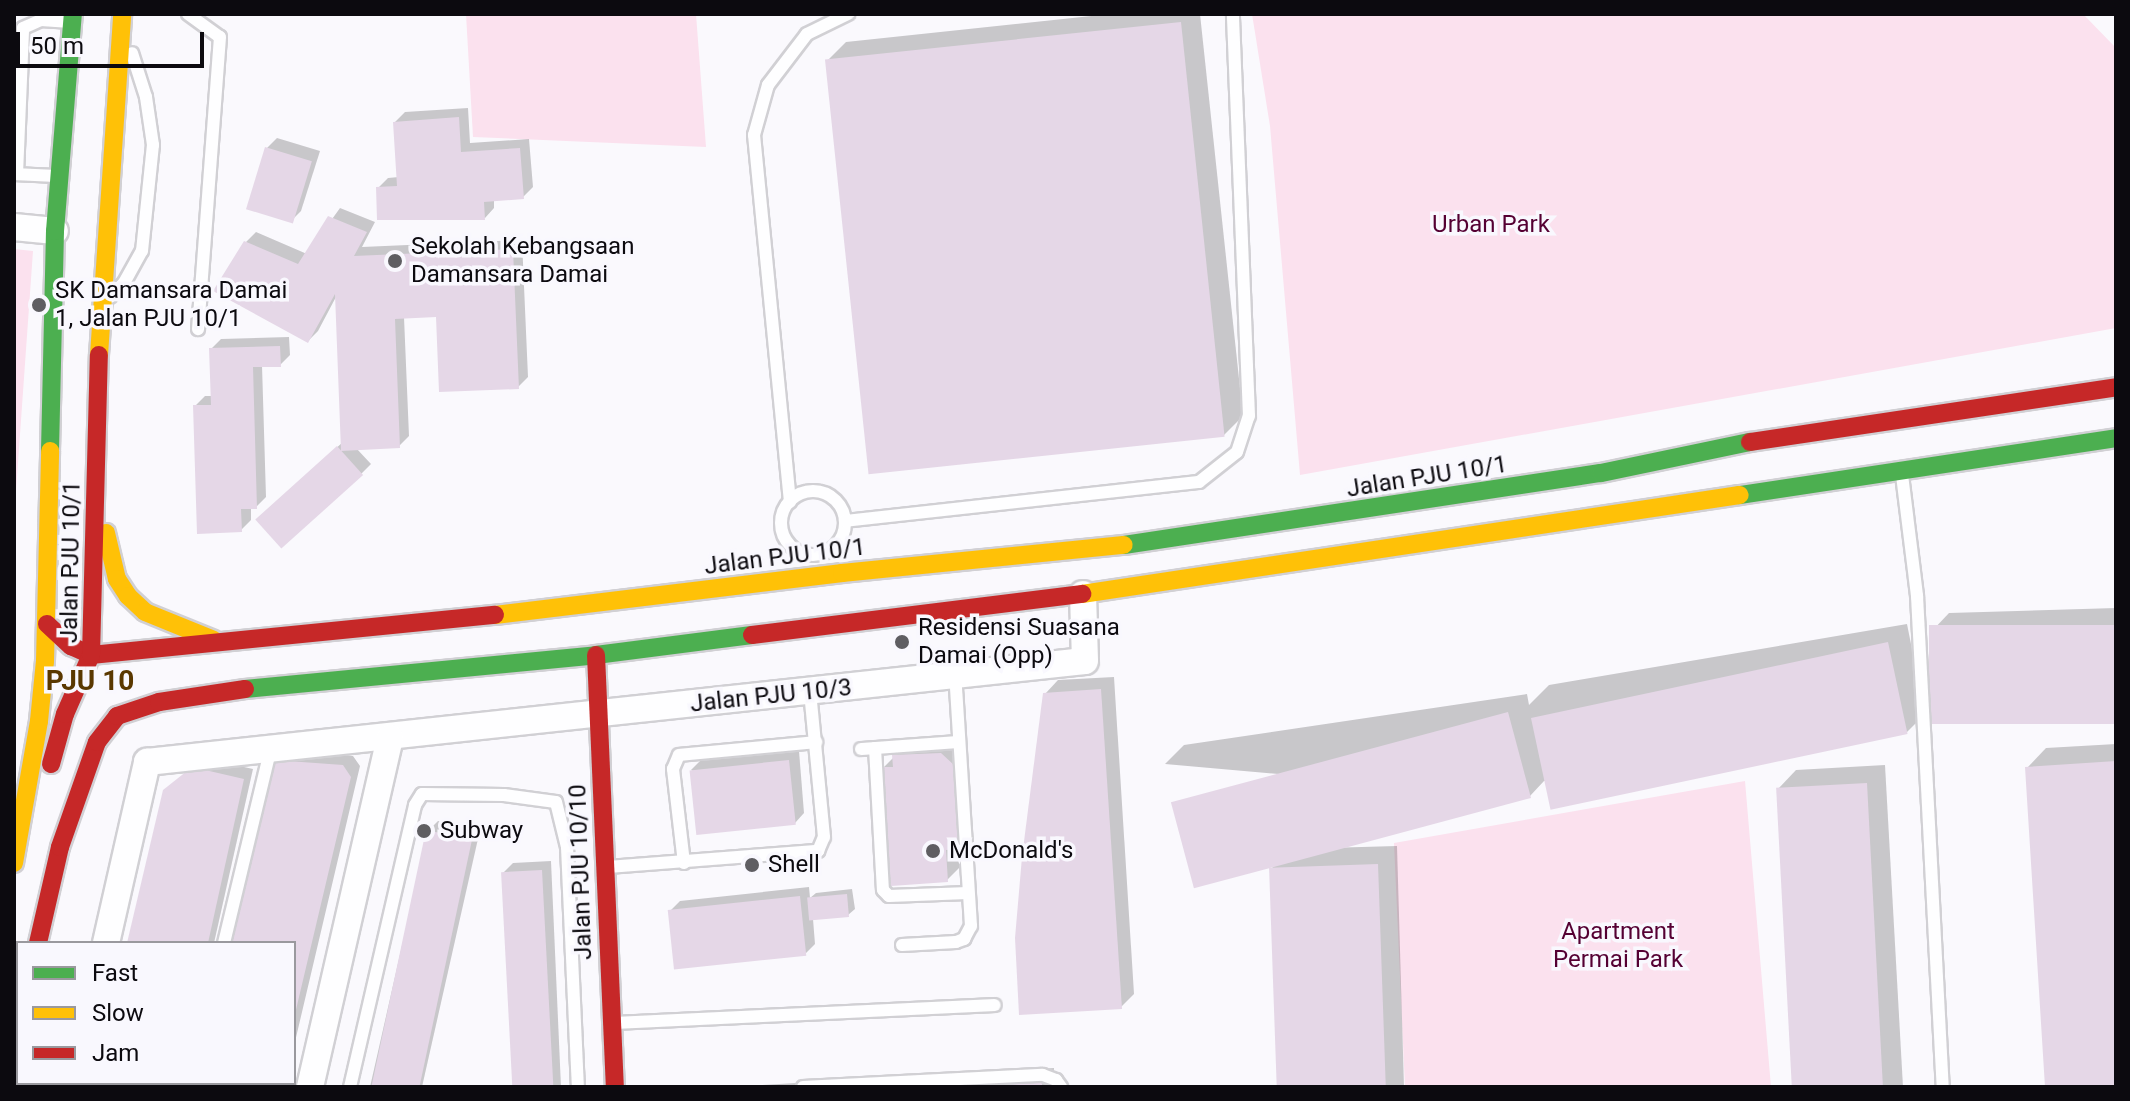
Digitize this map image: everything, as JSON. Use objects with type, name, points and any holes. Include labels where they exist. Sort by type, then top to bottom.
[{"type":"street","name":"Jalan PJU 10/1","points":[[122,17],[100,306],[91,655],[444,621],[842,573],[1028,557],[1207,535],[1601,473],[1747,443],[2116,387]]},
{"type":"street","name":"Jalan PJU 10/1","points":[[14,863],[39,721],[47,624],[55,231],[73,18]]},
{"type":"street","points":[[73,18],[85,65]]},
{"type":"street","points":[[98,109],[111,152]]},
{"type":"street","points":[[14,227],[55,231]]},
{"type":"street","points":[[38,941],[60,847],[97,742],[117,716],[159,702],[269,686],[596,655],[1083,594],[2116,438]]},
{"type":"street","points":[[1601,473],[1818,451]]},
{"type":"street","points":[[1848,457],[1878,462],[1901,472]]},
{"type":"street","points":[[96,490],[117,579],[128,596],[145,612],[219,642]]},
{"type":"street","name":"Jalan PJU 10/3","points":[[106,941],[147,762],[1085,661],[1083,594]]},
{"type":"street","points":[[382,645],[444,621]]},
{"type":"street","points":[[19,843],[47,788],[54,745],[91,655],[71,646],[47,624]]},
{"type":"street","name":"Jalan PJU 10/10","points":[[596,655],[615,1087]]},
{"type":"street","points":[[318,682],[336,664]]},
{"type":"street","points":[[310,1087],[390,738]]},
{"type":"lane","points":[[188,14],[220,37],[198,329]]},
{"type":"lane","points":[[788,580],[786,541],[781,521],[790,502],[754,135],[768,85],[807,34],[848,14]]},
{"type":"lane","points":[[845,521],[1199,482],[1237,452],[1249,416],[1233,14]]},
{"type":"lane","points":[[100,306],[124,283],[142,251],[153,145],[146,97],[122,17]]},
{"type":"lane","points":[[59,176],[15,174],[23,28],[41,20],[73,18]]},
{"type":"lane","points":[[1901,472],[1917,596],[1943,1087]]},
{"type":"lane","points":[[790,502],[808,492],[818,492],[836,502],[845,521],[840,541],[842,573]]},
{"type":"lane","points":[[786,541],[802,554],[813,555],[823,553],[840,541]]},
{"type":"lane","points":[[902,945],[964,939],[971,926],[955,675]]},
{"type":"lane","points":[[605,867],[818,851],[824,837],[810,692]]},
{"type":"lane","points":[[684,863],[673,769],[679,755],[816,742]]},
{"type":"lane","points":[[959,742],[868,749],[883,890],[889,896],[968,893]]},
{"type":"lane","points":[[224,941],[270,751]]},
{"type":"lane","points":[[350,1087],[415,805],[422,794],[436,794],[504,795],[556,802],[567,847],[578,1087]]},
{"type":"lane","points":[[612,1024],[995,1005]]},
{"type":"lane","points":[[803,1087],[1043,1075],[1056,1080],[1061,1087]]},
{"type":"green space","points":[[466,14],[696,14],[706,147],[473,137]]},
{"type":"green space","name":"Urban Park","points":[[1252,14],[2083,14],[2116,48],[2116,328],[1300,475],[1270,126]]},
{"type":"green space","points":[[14,249],[33,251],[14,519]]},
{"type":"green space","name":"Apartment Permai Park","points":[[1745,781],[1771,1087],[1405,1087],[1394,843]]},
{"type":"building","points":[[1181,22],[1225,437],[869,474],[825,59]]},
{"type":"building","points":[[459,117],[461,152],[520,148],[524,199],[484,202],[485,220],[377,220],[376,187],[397,186],[393,122]]},
{"type":"building","points":[[265,147],[312,161],[293,223],[246,209]]},
{"type":"building","points":[[328,216],[367,232],[354,256],[513,249],[519,389],[439,392],[436,317],[395,319],[400,448],[341,451],[335,294],[308,343],[213,291],[244,241],[298,264]]},
{"type":"building","points":[[280,346],[281,367],[253,367],[257,509],[241,509],[242,532],[197,534],[193,405],[211,405],[209,348]]},
{"type":"building","points":[[337,446],[363,475],[281,549],[255,520]]},
{"type":"building","points":[[1929,625],[2116,625],[2116,724],[1929,724]]},
{"type":"building","points":[[1888,642],[1908,734],[1551,810],[1531,718]]},
{"type":"building","points":[[1101,689],[1122,1009],[1019,1015],[1015,938],[1043,693]]},
{"type":"building","points":[[1508,712],[1531,798],[1194,888],[1171,802]]},
{"type":"building","points":[[941,753],[954,765],[959,849],[946,850],[948,882],[891,886],[886,881],[881,767],[893,767],[892,755]]},
{"type":"building","points":[[274,760],[343,765],[351,777],[296,1010],[296,941],[230,941]]},
{"type":"building","points":[[789,760],[796,825],[696,835],[690,770]]},
{"type":"building","points":[[2116,761],[2116,1087],[2045,1087],[2025,767]]},
{"type":"building","points":[[192,767],[244,779],[208,941],[127,941],[163,790]]},
{"type":"building","points":[[1867,783],[1883,1087],[1792,1087],[1776,788]]},
{"type":"building","points":[[426,830],[472,840],[419,1087],[371,1087]]},
{"type":"building","points":[[1378,864],[1386,1087],[1277,1087],[1269,868]]},
{"type":"building","points":[[542,870],[553,1087],[512,1087],[501,872]]},
{"type":"building","points":[[847,894],[849,917],[809,920],[807,897]]},
{"type":"building","points":[[800,896],[806,956],[674,970],[668,910]]},
{"type":"building","points":[[1042,1080],[1042,1087],[964,1087],[964,1085]]},
{"type":"building","points":[[126,1085],[176,1085],[175,1087]]},
{"type":"building","points":[[197,1085],[279,1085],[279,1087]]},
{"type":"traffic: fast","points":[[50,451],[55,231],[73,14]]},
{"type":"traffic: fast","points":[[1740,495],[2116,438]]},
{"type":"traffic: fast","points":[[1124,545],[1601,473],[1750,442]]},
{"type":"traffic: fast","points":[[245,689],[596,655],[752,635]]},
{"type":"traffic: slow","points":[[99,355],[122,14]]},
{"type":"traffic: slow","points":[[14,863],[39,721],[45,661],[50,451]]},
{"type":"traffic: slow","points":[[1082,594],[1740,495]]},
{"type":"traffic: slow","points":[[106,533],[117,579],[128,596],[145,612],[214,640]]},
{"type":"traffic: slow","points":[[495,615],[842,573],[1124,545]]},
{"type":"traffic: slow","points":[[14,1051],[16,1042]]},
{"type":"traffic: jam","points":[[51,764],[65,714],[91,655],[99,355]]},
{"type":"traffic: jam","points":[[1750,442],[2116,387]]},
{"type":"traffic: jam","points":[[752,635],[1082,594]]},
{"type":"traffic: jam","points":[[47,624],[71,646],[91,655],[495,615]]},
{"type":"traffic: jam","points":[[596,655],[615,1087]]},
{"type":"traffic: jam","points":[[38,941],[60,847],[97,742],[117,716],[159,702],[245,689]]},
{"type":"place","name":"Sekolah Kebangsaan Damansara Damai","points":[[395,261]]},
{"type":"place","name":"SK Damansara Damai 1, Jalan PJU 10/1","points":[[39,305]]},
{"type":"place","name":"Residensi Suasana Damai (Opp)","points":[[902,642]]},
{"type":"place","name":"Subway","points":[[424,831]]},
{"type":"place","name":"McDonald's","points":[[933,851]]},
{"type":"place","name":"Shell","points":[[752,865]]},
{"type":"district","name":"PJU 10","points":[[90,681]]}]
